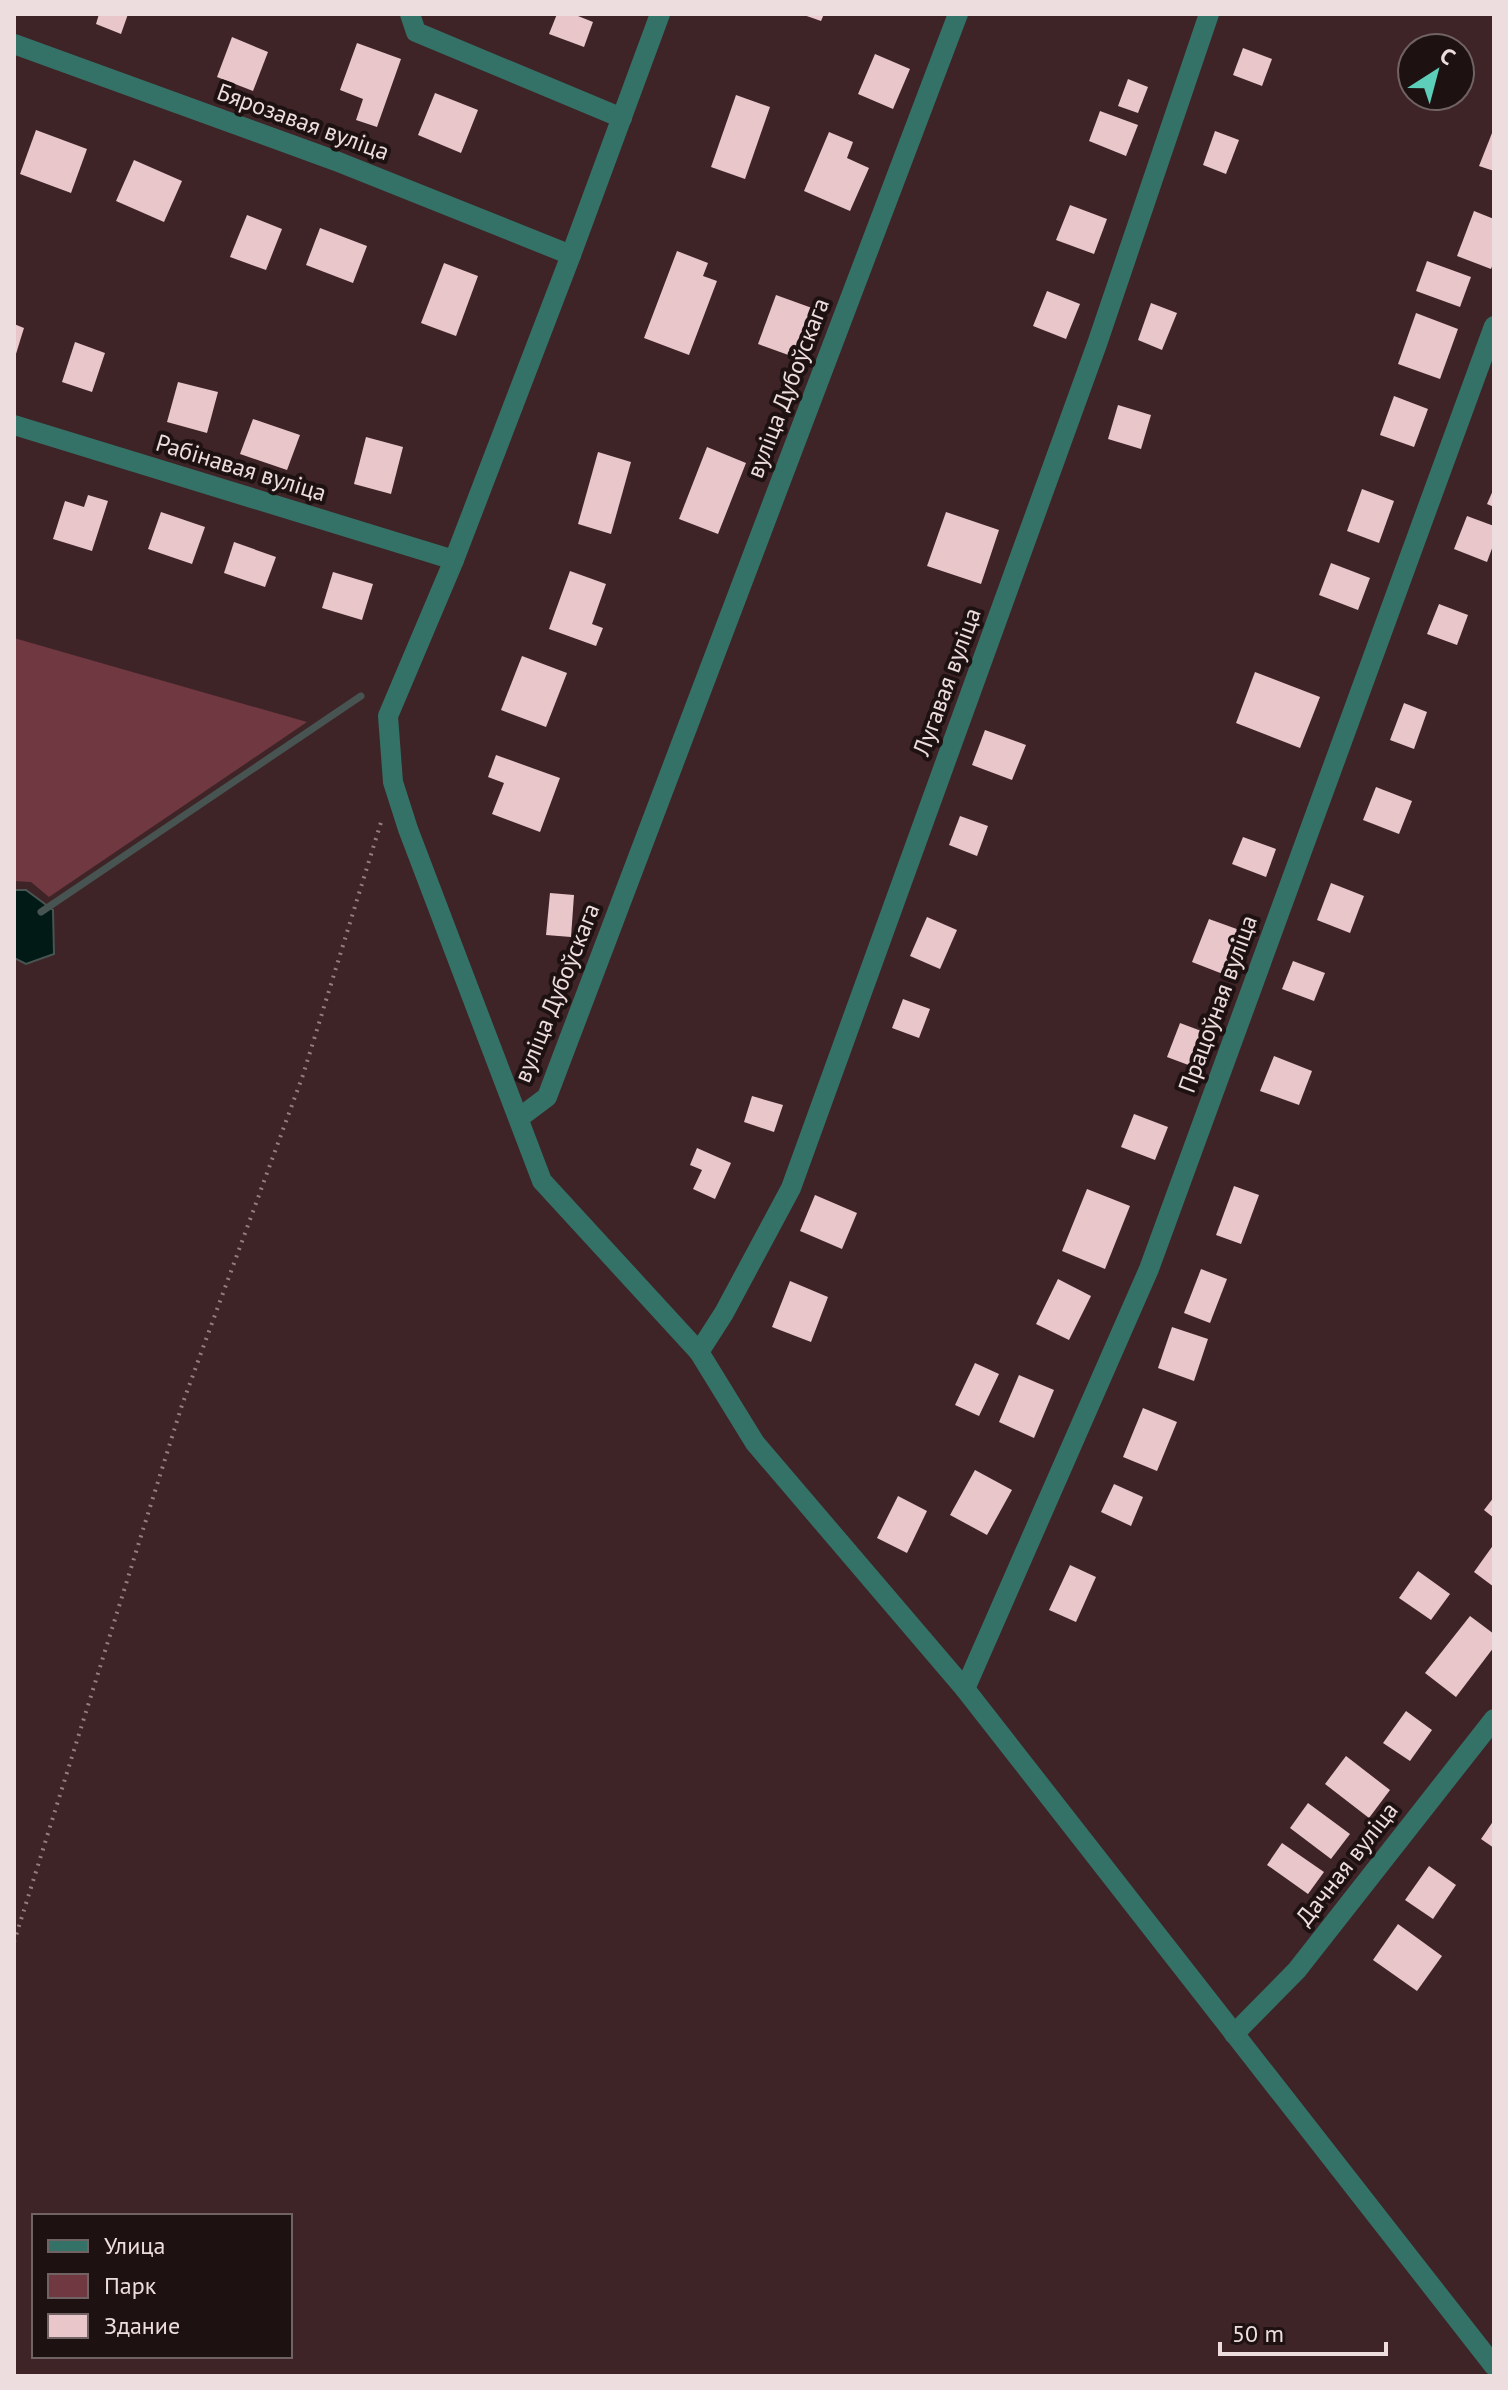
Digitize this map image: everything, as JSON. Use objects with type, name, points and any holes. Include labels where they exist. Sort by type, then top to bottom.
[{"type":"street","points":[[410,14],[416,32],[622,118]]},
{"type":"street","name":"вуліца Дубоўскага","points":[[660,14],[454,560],[388,716],[393,782],[408,829],[519,1118],[547,1097],[958,14]]},
{"type":"street","name":"Лугавая вуліца","points":[[699,1352],[724,1313],[791,1188],[1097,344],[1209,14]]},
{"type":"street","name":"Бярозавая вуліца","points":[[14,44],[336,161],[571,255]]},
{"type":"street","name":"Працоўная вуліца","points":[[965,1689],[1149,1269],[1494,326]]},
{"type":"street","name":"Рабінавая вуліца","points":[[14,425],[454,560]]},
{"type":"street","points":[[519,1118],[542,1181],[699,1352],[755,1443],[965,1689],[1494,2366]]},
{"type":"street","name":"Дачная вуліца","points":[[1234,2034],[1297,1970],[1494,1719]]},
{"type":"path","points":[[14,1942],[182,1405],[303,1075],[393,782]]},
{"type":"green space","points":[[14,638],[307,722],[49,897],[31,882],[14,881]]},
{"type":"water","points":[[14,890],[26,890],[53,910],[54,954],[26,964],[14,958]]},
{"type":"building","points":[[99,14],[128,14],[121,34],[96,24]]},
{"type":"building","points":[[557,14],[573,14],[593,22],[584,47],[549,34]]},
{"type":"building","points":[[801,14],[824,14],[821,21]]},
{"type":"building","points":[[232,37],[268,52],[253,91],[217,77]]},
{"type":"building","points":[[357,43],[401,59],[377,127],[356,120],[363,99],[340,90]]},
{"type":"building","points":[[1243,48],[1272,59],[1262,86],[1233,75]]},
{"type":"building","points":[[875,54],[910,69],[893,109],[858,94]]},
{"type":"building","points":[[1128,79],[1148,87],[1138,113],[1118,106]]},
{"type":"building","points":[[435,93],[478,110],[461,153],[418,135]]},
{"type":"building","points":[[736,95],[770,107],[745,179],[711,167]]},
{"type":"building","points":[[1100,111],[1138,125],[1126,156],[1089,141]]},
{"type":"building","points":[[1494,128],[1494,171],[1479,166]]},
{"type":"building","points":[[36,130],[87,149],[71,193],[20,174]]},
{"type":"building","points":[[1215,131],[1239,140],[1226,174],[1203,165]]},
{"type":"building","points":[[829,132],[853,142],[847,158],[869,168],[850,211],[804,191]]},
{"type":"building","points":[[134,160],[182,181],[164,222],[116,201]]},
{"type":"building","points":[[1070,205],[1107,219],[1094,254],[1056,240]]},
{"type":"building","points":[[1474,211],[1494,219],[1494,261],[1491,269],[1457,256]]},
{"type":"building","points":[[247,215],[282,229],[266,270],[230,257]]},
{"type":"building","points":[[320,228],[367,246],[353,283],[306,265]]},
{"type":"building","points":[[677,251],[708,263],[703,276],[717,281],[689,355],[644,338]]},
{"type":"building","points":[[1427,261],[1471,277],[1460,307],[1416,291]]},
{"type":"building","points":[[444,263],[478,276],[456,336],[421,323]]},
{"type":"building","points":[[1047,291],[1080,304],[1066,339],[1033,326]]},
{"type":"building","points":[[776,295],[812,308],[794,357],[758,344]]},
{"type":"building","points":[[1151,303],[1177,313],[1162,350],[1138,340]]},
{"type":"building","points":[[1416,313],[1458,329],[1440,379],[1398,364]]},
{"type":"building","points":[[14,324],[24,328],[15,357],[14,357]]},
{"type":"building","points":[[75,342],[105,353],[92,392],[62,382]]},
{"type":"building","points":[[178,382],[218,392],[207,433],[167,422]]},
{"type":"building","points":[[1394,396],[1428,409],[1414,447],[1380,435]]},
{"type":"building","points":[[1118,405],[1151,415],[1141,449],[1108,439]]},
{"type":"building","points":[[253,419],[300,435],[287,470],[240,454]]},
{"type":"building","points":[[366,437],[403,447],[391,494],[354,484]]},
{"type":"building","points":[[707,447],[746,463],[718,534],[679,519]]},
{"type":"building","points":[[598,452],[631,462],[611,534],[578,524]]},
{"type":"building","points":[[1494,488],[1494,507],[1487,504]]},
{"type":"building","points":[[1362,489],[1394,501],[1379,543],[1347,531]]},
{"type":"building","points":[[88,495],[108,501],[92,551],[53,539],[65,501],[84,507]]},
{"type":"building","points":[[161,512],[205,527],[192,564],[148,549]]},
{"type":"building","points":[[946,512],[999,530],[981,584],[927,566]]},
{"type":"building","points":[[1467,516],[1494,526],[1494,543],[1487,562],[1454,549]]},
{"type":"building","points":[[234,542],[276,557],[265,587],[224,573]]},
{"type":"building","points":[[1331,563],[1370,578],[1358,610],[1319,595]]},
{"type":"building","points":[[570,571],[606,584],[592,624],[603,628],[596,646],[549,629]]},
{"type":"building","points":[[333,572],[373,584],[362,620],[322,608]]},
{"type":"building","points":[[1439,604],[1468,615],[1457,645],[1427,634]]},
{"type":"building","points":[[522,656],[567,673],[546,727],[501,710]]},
{"type":"building","points":[[1255,672],[1320,697],[1300,748],[1236,723]]},
{"type":"building","points":[[1404,703],[1427,712],[1414,749],[1390,740]]},
{"type":"building","points":[[985,730],[1026,745],[1012,780],[972,765]]},
{"type":"building","points":[[496,755],[560,778],[540,832],[492,814],[504,783],[488,777]]},
{"type":"building","points":[[1376,787],[1412,801],[1399,834],[1363,820]]},
{"type":"building","points":[[960,816],[988,826],[977,856],[949,845]]},
{"type":"building","points":[[1243,837],[1276,849],[1266,877],[1232,864]]},
{"type":"building","points":[[1331,883],[1364,896],[1350,933],[1317,920]]},
{"type":"building","points":[[550,893],[574,895],[571,937],[546,935]]},
{"type":"building","points":[[927,917],[957,930],[940,969],[910,956]]},
{"type":"building","points":[[1209,919],[1245,932],[1228,976],[1192,962]]},
{"type":"building","points":[[1293,961],[1325,973],[1314,1001],[1282,989]]},
{"type":"building","points":[[903,999],[930,1009],[919,1038],[892,1028]]},
{"type":"building","points":[[1180,1023],[1212,1035],[1199,1069],[1167,1057]]},
{"type":"building","points":[[1274,1056],[1312,1071],[1299,1105],[1260,1091]]},
{"type":"building","points":[[752,1096],[783,1105],[774,1132],[744,1122]]},
{"type":"building","points":[[1134,1114],[1168,1127],[1155,1160],[1121,1147]]},
{"type":"building","points":[[697,1148],[731,1163],[715,1199],[693,1189],[702,1170],[690,1165]]},
{"type":"building","points":[[1234,1186],[1259,1195],[1241,1244],[1216,1235]]},
{"type":"building","points":[[1087,1189],[1130,1206],[1105,1269],[1062,1251]]},
{"type":"building","points":[[815,1195],[857,1213],[842,1249],[800,1231]]},
{"type":"building","points":[[1201,1269],[1227,1279],[1210,1323],[1184,1313]]},
{"type":"building","points":[[1058,1279],[1091,1296],[1069,1340],[1036,1324]]},
{"type":"building","points":[[790,1281],[828,1297],[811,1342],[772,1327]]},
{"type":"building","points":[[1172,1327],[1208,1339],[1194,1381],[1158,1368]]},
{"type":"building","points":[[975,1363],[999,1374],[979,1416],[955,1405]]},
{"type":"building","points":[[1019,1375],[1054,1390],[1034,1438],[999,1422]]},
{"type":"building","points":[[1143,1408],[1177,1422],[1157,1471],[1123,1457]]},
{"type":"building","points":[[975,1470],[1012,1490],[987,1535],[950,1515]]},
{"type":"building","points":[[1114,1484],[1143,1497],[1131,1526],[1101,1512]]},
{"type":"building","points":[[898,1496],[927,1511],[907,1553],[877,1538]]},
{"type":"building","points":[[1494,1497],[1494,1518],[1484,1510]]},
{"type":"building","points":[[1494,1544],[1494,1587],[1474,1572]]},
{"type":"building","points":[[1070,1565],[1096,1577],[1076,1622],[1049,1610]]},
{"type":"building","points":[[1418,1571],[1450,1594],[1431,1620],[1399,1598]]},
{"type":"building","points":[[1470,1616],[1494,1634],[1494,1647],[1456,1697],[1425,1673]]},
{"type":"building","points":[[1406,1711],[1432,1730],[1410,1761],[1383,1743]]},
{"type":"building","points":[[1346,1756],[1390,1790],[1369,1818],[1325,1784]]},
{"type":"building","points":[[1308,1803],[1350,1834],[1331,1859],[1290,1828]]},
{"type":"building","points":[[1494,1820],[1494,1848],[1481,1839]]},
{"type":"building","points":[[1282,1843],[1324,1872],[1308,1894],[1267,1865]]},
{"type":"building","points":[[1429,1866],[1456,1885],[1433,1919],[1405,1900]]},
{"type":"building","points":[[1398,1924],[1442,1956],[1417,1991],[1373,1960]]},
{"type":"waterway","points":[[41,912],[361,696]]}]
